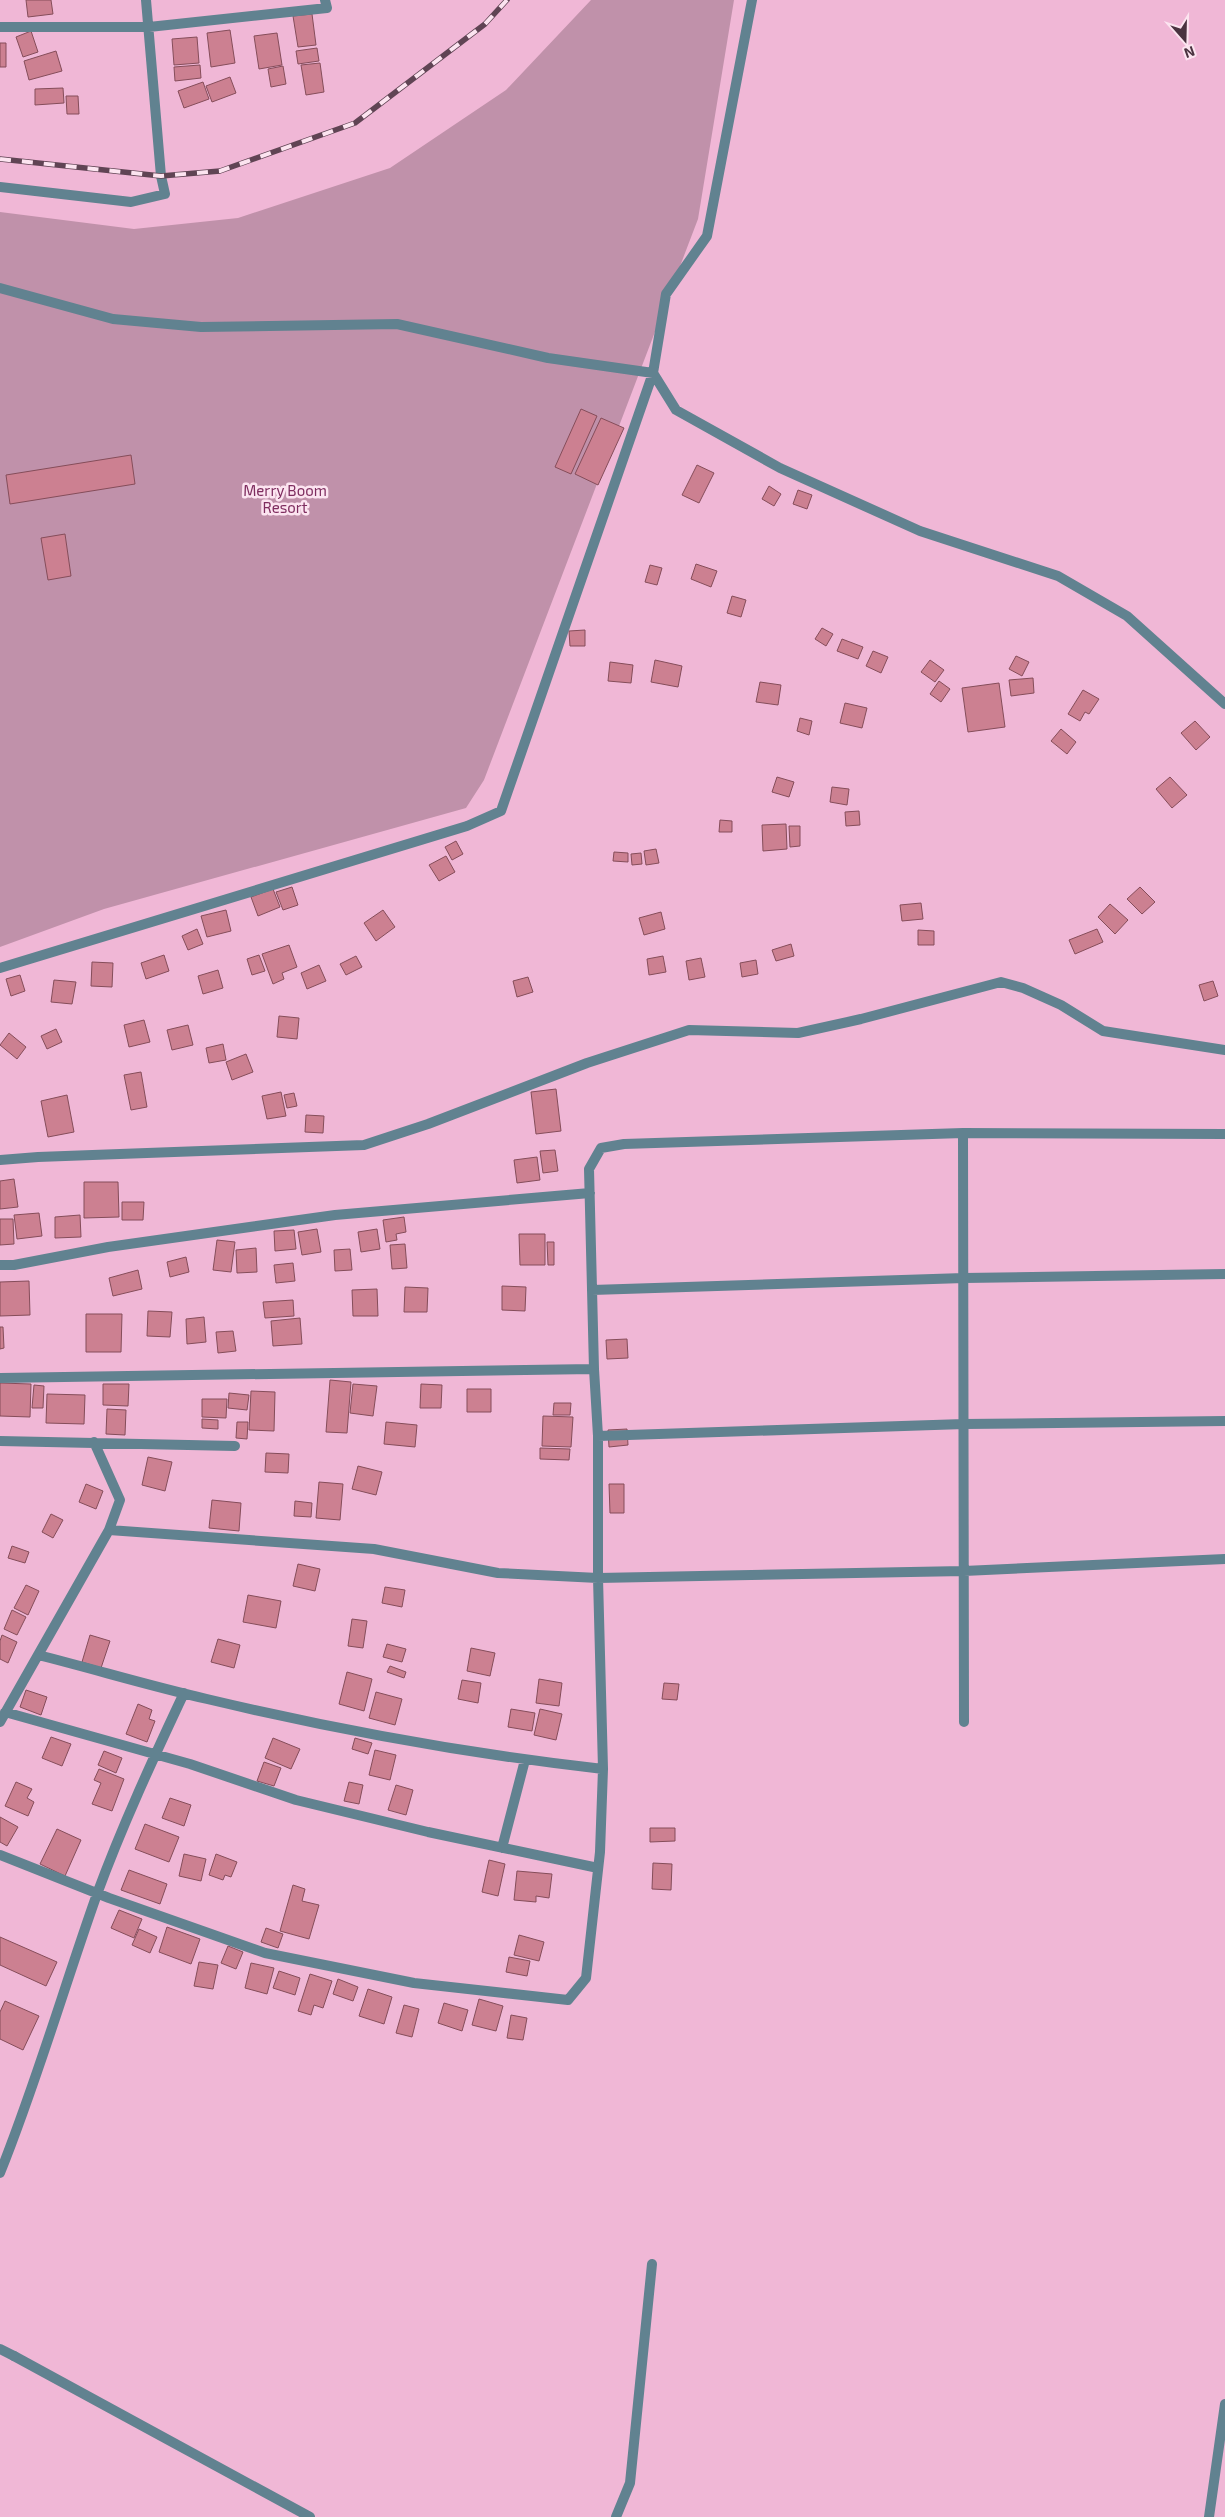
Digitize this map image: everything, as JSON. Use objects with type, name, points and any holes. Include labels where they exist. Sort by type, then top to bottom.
[{"type":"street","points":[[0,187],[131,202],[165,194],[161,176],[146,0]]},
{"type":"street","points":[[0,27],[149,26],[327,8],[325,0]]},
{"type":"street","points":[[0,968],[467,826],[501,811],[653,373],[666,294],[707,236],[752,0]]},
{"type":"street","points":[[0,288],[114,319],[201,326],[397,324],[548,358],[653,373]]},
{"type":"street","points":[[653,373],[676,410],[780,468],[920,530],[1058,576],[1128,616],[1225,704]]},
{"type":"street","points":[[0,1160],[364,1145],[428,1124],[587,1063],[689,1030],[798,1033],[861,1020],[1001,982],[1023,988],[1061,1005],[1104,1031],[1225,1050]]},
{"type":"street","points":[[963,1133],[964,1722]]},
{"type":"street","points":[[0,1855],[98,1894],[265,1953],[414,1983],[568,2000],[586,1978],[598,1868],[603,1769],[598,1578],[598,1436],[594,1369],[589,1169],[601,1148],[624,1144],[963,1133],[1225,1134]]},
{"type":"street","points":[[0,1265],[14,1265],[216,1230],[335,1215],[590,1193]]},
{"type":"street","points":[[592,1290],[964,1278],[1225,1274]]},
{"type":"street","points":[[0,1378],[594,1369]]},
{"type":"street","points":[[598,1436],[964,1424],[1225,1421]]},
{"type":"street","points":[[0,1441],[235,1446]]},
{"type":"street","points":[[0,1722],[109,1530],[120,1500],[94,1442]]},
{"type":"street","points":[[109,1530],[374,1548],[498,1573],[598,1578],[964,1571],[1225,1559]]},
{"type":"street","points":[[38,1655],[184,1693],[315,1724],[525,1760],[603,1769]]},
{"type":"street","points":[[0,2173],[22,2117],[98,1894],[155,1754],[184,1693]]},
{"type":"street","points":[[5,1712],[155,1754],[296,1800],[502,1848],[598,1868]]},
{"type":"street","points":[[502,1848],[525,1760]]},
{"type":"street","points":[[616,2517],[630,2483],[652,2264]]},
{"type":"street","points":[[0,2348],[310,2517]]},
{"type":"street","points":[[1209,2517],[1225,2404]]},
{"type":"green space","name":"Merry Boom Resort","points":[[591,0],[734,0],[698,219],[484,780],[466,808],[104,909],[0,947],[0,212],[134,229],[238,218],[390,168],[506,90]]},
{"type":"building","points":[[26,0],[51,0],[53,14],[28,17]]},
{"type":"building","points":[[312,14],[316,45],[298,47],[293,16]]},
{"type":"building","points":[[230,30],[235,63],[211,67],[207,33]]},
{"type":"building","points":[[31,31],[38,52],[23,57],[16,37]]},
{"type":"building","points":[[277,33],[282,65],[259,69],[254,36]]},
{"type":"building","points":[[197,37],[199,63],[174,65],[172,39]]},
{"type":"building","points":[[0,43],[6,43],[6,67],[0,67]]},
{"type":"building","points":[[317,48],[319,61],[298,64],[296,51]]},
{"type":"building","points":[[56,51],[62,71],[29,80],[24,61]]},
{"type":"building","points":[[320,63],[324,92],[306,95],[301,65]]},
{"type":"building","points":[[200,65],[201,78],[175,81],[174,67]]},
{"type":"building","points":[[283,66],[286,84],[271,87],[268,69]]},
{"type":"building","points":[[230,77],[236,93],[212,102],[206,86]]},
{"type":"building","points":[[203,82],[209,99],[184,108],[178,91]]},
{"type":"building","points":[[63,88],[64,103],[35,105],[35,89]]},
{"type":"building","points":[[66,96],[78,96],[79,114],[67,114]]},
{"type":"building","points":[[581,409],[597,416],[571,474],[555,467]]},
{"type":"building","points":[[601,418],[624,428],[598,485],[575,474]]},
{"type":"building","points":[[131,455],[135,484],[10,504],[6,475]]},
{"type":"building","points":[[697,465],[714,473],[699,503],[682,495]]},
{"type":"building","points":[[769,486],[781,494],[774,506],[762,499]]},
{"type":"building","points":[[798,490],[812,495],[807,509],[793,504]]},
{"type":"building","points":[[65,534],[71,576],[48,580],[41,538]]},
{"type":"building","points":[[696,564],[717,571],[711,587],[691,579]]},
{"type":"building","points":[[650,565],[662,568],[657,585],[645,582]]},
{"type":"building","points":[[732,596],[746,600],[741,617],[727,613]]},
{"type":"building","points":[[822,628],[833,634],[826,646],[815,639]]},
{"type":"building","points":[[585,630],[585,646],[570,646],[569,631]]},
{"type":"building","points":[[842,639],[863,647],[858,659],[837,651]]},
{"type":"building","points":[[873,651],[888,657],[881,673],[866,666]]},
{"type":"building","points":[[1016,656],[1029,662],[1022,676],[1009,669]]},
{"type":"building","points":[[655,660],[682,666],[678,687],[651,682]]},
{"type":"building","points":[[930,660],[944,670],[935,682],[921,672]]},
{"type":"building","points":[[610,662],[633,665],[631,683],[608,681]]},
{"type":"building","points":[[1033,678],[1034,693],[1011,696],[1009,680]]},
{"type":"building","points":[[939,681],[950,689],[941,702],[930,694]]},
{"type":"building","points":[[760,682],[781,685],[778,705],[756,702]]},
{"type":"building","points":[[999,683],[1005,727],[968,732],[962,688]]},
{"type":"building","points":[[1083,690],[1099,699],[1089,714],[1085,712],[1080,721],[1068,714]]},
{"type":"building","points":[[845,703],[867,708],[862,728],[840,723]]},
{"type":"building","points":[[800,718],[812,721],[809,735],[797,731]]},
{"type":"building","points":[[1195,721],[1210,737],[1196,750],[1181,733]]},
{"type":"building","points":[[1061,729],[1076,742],[1067,754],[1051,741]]},
{"type":"building","points":[[777,777],[794,782],[789,797],[772,792]]},
{"type":"building","points":[[1170,777],[1187,795],[1172,808],[1156,789]]},
{"type":"building","points":[[832,787],[849,789],[847,805],[830,802]]},
{"type":"building","points":[[859,811],[860,825],[846,826],[845,812]]},
{"type":"building","points":[[720,820],[732,821],[732,832],[719,832]]},
{"type":"building","points":[[786,824],[787,849],[763,851],[762,825]]},
{"type":"building","points":[[789,826],[800,826],[800,846],[790,847]]},
{"type":"building","points":[[456,841],[463,854],[452,860],[445,847]]},
{"type":"building","points":[[656,849],[659,863],[646,865],[644,851]]},
{"type":"building","points":[[614,852],[628,853],[628,862],[613,861]]},
{"type":"building","points":[[641,853],[642,864],[632,865],[631,854]]},
{"type":"building","points":[[446,856],[455,872],[439,881],[429,865]]},
{"type":"building","points":[[292,887],[298,905],[283,910],[276,892]]},
{"type":"building","points":[[1140,887],[1155,902],[1142,914],[1127,899]]},
{"type":"building","points":[[273,889],[280,907],[258,916],[251,897]]},
{"type":"building","points":[[921,903],[923,919],[902,921],[900,905]]},
{"type":"building","points":[[1110,904],[1128,920],[1115,934],[1098,917]]},
{"type":"building","points":[[226,910],[231,931],[207,937],[201,916]]},
{"type":"building","points":[[383,910],[395,927],[376,941],[364,923]]},
{"type":"building","points":[[661,912],[665,929],[644,935],[639,918]]},
{"type":"building","points":[[197,929],[203,944],[188,950],[182,936]]},
{"type":"building","points":[[1097,929],[1103,942],[1075,954],[1069,940]]},
{"type":"building","points":[[918,930],[934,931],[934,945],[918,945]]},
{"type":"building","points":[[791,944],[794,956],[776,961],[772,950]]},
{"type":"building","points":[[289,945],[297,967],[282,973],[284,979],[273,984],[262,954]]},
{"type":"building","points":[[164,955],[169,971],[146,979],[141,963]]},
{"type":"building","points":[[259,955],[265,971],[252,975],[247,959]]},
{"type":"building","points":[[356,956],[362,967],[346,975],[340,964]]},
{"type":"building","points":[[663,956],[666,972],[649,975],[647,959]]},
{"type":"building","points":[[701,958],[705,977],[689,980],[686,961]]},
{"type":"building","points":[[756,960],[758,974],[742,977],[740,963]]},
{"type":"building","points":[[92,962],[113,963],[112,987],[91,986]]},
{"type":"building","points":[[319,965],[326,981],[307,989],[301,973]]},
{"type":"building","points":[[218,970],[223,988],[203,994],[198,976]]},
{"type":"building","points":[[20,975],[25,991],[11,996],[6,979]]},
{"type":"building","points":[[528,977],[533,992],[517,997],[513,981]]},
{"type":"building","points":[[54,980],[76,982],[72,1004],[51,1002]]},
{"type":"building","points":[[1213,981],[1218,996],[1204,1001],[1199,985]]},
{"type":"building","points":[[279,1016],[299,1018],[297,1039],[277,1037]]},
{"type":"building","points":[[144,1020],[150,1042],[129,1047],[124,1025]]},
{"type":"building","points":[[188,1025],[193,1045],[172,1050],[167,1030]]},
{"type":"building","points":[[56,1029],[62,1042],[47,1049],[41,1036]]},
{"type":"building","points":[[9,1033],[26,1047],[17,1059],[0,1045]]},
{"type":"building","points":[[223,1044],[226,1060],[209,1063],[206,1048]]},
{"type":"building","points":[[246,1054],[253,1072],[232,1080],[226,1062]]},
{"type":"building","points":[[141,1072],[147,1107],[131,1110],[124,1075]]},
{"type":"building","points":[[556,1089],[561,1131],[536,1134],[531,1092]]},
{"type":"building","points":[[281,1092],[286,1116],[267,1119],[262,1096]]},
{"type":"building","points":[[294,1093],[297,1106],[287,1108],[284,1095]]},
{"type":"building","points":[[67,1095],[74,1132],[48,1137],[41,1101]]},
{"type":"building","points":[[306,1115],[324,1116],[323,1133],[305,1132]]},
{"type":"building","points":[[555,1150],[558,1171],[543,1173],[540,1151]]},
{"type":"building","points":[[537,1157],[540,1180],[517,1183],[514,1160]]},
{"type":"building","points":[[14,1179],[18,1207],[0,1209],[0,1181]]},
{"type":"building","points":[[84,1182],[118,1182],[119,1217],[84,1218]]},
{"type":"building","points":[[122,1202],[144,1202],[143,1220],[122,1220]]},
{"type":"building","points":[[39,1213],[42,1236],[17,1239],[14,1215]]},
{"type":"building","points":[[80,1215],[81,1237],[55,1238],[55,1217]]},
{"type":"building","points":[[404,1217],[406,1232],[396,1234],[397,1240],[386,1242],[383,1220]]},
{"type":"building","points":[[0,1219],[13,1219],[14,1244],[0,1245]]},
{"type":"building","points":[[317,1229],[321,1252],[302,1255],[298,1232]]},
{"type":"building","points":[[377,1229],[380,1249],[361,1252],[358,1232]]},
{"type":"building","points":[[294,1230],[296,1249],[275,1251],[274,1231]]},
{"type":"building","points":[[519,1234],[545,1234],[545,1265],[520,1265]]},
{"type":"building","points":[[217,1240],[235,1242],[231,1272],[213,1270]]},
{"type":"building","points":[[547,1242],[554,1242],[554,1265],[548,1265]]},
{"type":"building","points":[[405,1244],[407,1268],[392,1269],[390,1245]]},
{"type":"building","points":[[256,1248],[257,1272],[237,1273],[236,1250]]},
{"type":"building","points":[[350,1249],[352,1270],[335,1271],[334,1250]]},
{"type":"building","points":[[186,1257],[189,1272],[170,1277],[167,1262]]},
{"type":"building","points":[[293,1263],[295,1281],[276,1283],[274,1265]]},
{"type":"building","points":[[138,1270],[142,1289],[113,1296],[109,1278]]},
{"type":"building","points":[[29,1281],[30,1315],[0,1316],[0,1282]]},
{"type":"building","points":[[502,1286],[526,1287],[525,1311],[502,1310]]},
{"type":"building","points":[[405,1287],[428,1288],[427,1312],[404,1312]]},
{"type":"building","points":[[377,1289],[378,1316],[353,1316],[352,1290]]},
{"type":"building","points":[[293,1300],[294,1316],[265,1318],[263,1302]]},
{"type":"building","points":[[148,1311],[172,1312],[170,1337],[147,1336]]},
{"type":"building","points":[[86,1314],[122,1314],[121,1352],[86,1352]]},
{"type":"building","points":[[204,1317],[206,1342],[187,1344],[186,1319]]},
{"type":"building","points":[[300,1318],[302,1344],[273,1346],[271,1321]]},
{"type":"building","points":[[0,1327],[3,1327],[4,1348],[0,1349]]},
{"type":"building","points":[[233,1331],[236,1351],[218,1353],[216,1332]]},
{"type":"building","points":[[627,1339],[628,1358],[607,1359],[606,1340]]},
{"type":"building","points":[[330,1380],[351,1382],[347,1433],[326,1432]]},
{"type":"building","points":[[0,1383],[31,1384],[30,1417],[0,1416]]},
{"type":"building","points":[[103,1384],[129,1384],[128,1406],[103,1405]]},
{"type":"building","points":[[353,1384],[377,1386],[373,1416],[350,1413]]},
{"type":"building","points":[[421,1384],[442,1385],[441,1408],[420,1408]]},
{"type":"building","points":[[34,1385],[44,1386],[43,1408],[32,1408]]},
{"type":"building","points":[[467,1389],[491,1389],[491,1412],[467,1412]]},
{"type":"building","points":[[251,1391],[275,1392],[274,1431],[249,1430]]},
{"type":"building","points":[[229,1393],[249,1395],[247,1410],[228,1408]]},
{"type":"building","points":[[47,1394],[85,1395],[84,1424],[46,1423]]},
{"type":"building","points":[[202,1399],[227,1399],[226,1418],[202,1417]]},
{"type":"building","points":[[554,1403],[571,1403],[570,1415],[553,1415]]},
{"type":"building","points":[[107,1409],[126,1410],[125,1435],[106,1434]]},
{"type":"building","points":[[543,1416],[573,1417],[571,1447],[542,1446]]},
{"type":"building","points":[[202,1419],[218,1420],[218,1429],[202,1428]]},
{"type":"building","points":[[237,1422],[248,1422],[247,1439],[236,1438]]},
{"type":"building","points":[[386,1422],[417,1425],[415,1447],[384,1444]]},
{"type":"building","points":[[627,1429],[628,1445],[609,1447],[608,1430]]},
{"type":"building","points":[[540,1448],[570,1449],[569,1460],[540,1459]]},
{"type":"building","points":[[266,1453],[289,1454],[288,1473],[265,1472]]},
{"type":"building","points":[[148,1457],[172,1462],[165,1491],[142,1485]]},
{"type":"building","points":[[358,1466],[382,1472],[376,1495],[352,1489]]},
{"type":"building","points":[[319,1482],[343,1484],[340,1520],[316,1518]]},
{"type":"building","points":[[86,1484],[103,1491],[96,1509],[79,1502]]},
{"type":"building","points":[[609,1484],[624,1484],[624,1513],[610,1513]]},
{"type":"building","points":[[212,1500],[241,1503],[239,1531],[209,1528]]},
{"type":"building","points":[[295,1501],[312,1503],[311,1517],[294,1516]]},
{"type":"building","points":[[51,1514],[63,1520],[53,1538],[42,1532]]},
{"type":"building","points":[[12,1546],[29,1552],[25,1563],[8,1558]]},
{"type":"building","points":[[298,1564],[320,1569],[315,1591],[293,1586]]},
{"type":"building","points":[[26,1585],[39,1591],[28,1615],[14,1608]]},
{"type":"building","points":[[385,1587],[405,1590],[402,1607],[382,1603]]},
{"type":"building","points":[[248,1595],[281,1601],[276,1628],[243,1622]]},
{"type":"building","points":[[12,1610],[26,1617],[17,1635],[4,1629]]},
{"type":"building","points":[[352,1619],[367,1621],[363,1648],[348,1646]]},
{"type":"building","points":[[2,1635],[17,1642],[8,1663],[0,1659]]},
{"type":"building","points":[[90,1635],[110,1641],[101,1668],[82,1662]]},
{"type":"building","points":[[218,1639],[240,1645],[234,1668],[211,1662]]},
{"type":"building","points":[[387,1644],[406,1649],[402,1662],[383,1657]]},
{"type":"building","points":[[471,1648],[495,1653],[490,1676],[467,1671]]},
{"type":"building","points":[[390,1666],[406,1672],[404,1678],[387,1672]]},
{"type":"building","points":[[347,1672],[372,1679],[364,1711],[339,1704]]},
{"type":"building","points":[[539,1679],[562,1683],[559,1706],[536,1703]]},
{"type":"building","points":[[462,1680],[481,1683],[478,1703],[458,1699]]},
{"type":"building","points":[[664,1683],[679,1684],[677,1700],[662,1699]]},
{"type":"building","points":[[26,1690],[47,1697],[41,1715],[20,1707]]},
{"type":"building","points":[[376,1692],[402,1699],[395,1725],[369,1718]]},
{"type":"building","points":[[138,1704],[152,1710],[149,1719],[155,1721],[147,1742],[126,1734]]},
{"type":"building","points":[[511,1709],[535,1713],[532,1731],[508,1727]]},
{"type":"building","points":[[540,1709],[562,1714],[556,1740],[534,1735]]},
{"type":"building","points":[[51,1737],[71,1744],[62,1766],[42,1758]]},
{"type":"building","points":[[273,1738],[300,1749],[291,1769],[265,1758]]},
{"type":"building","points":[[355,1738],[372,1743],[368,1754],[352,1749]]},
{"type":"building","points":[[375,1750],[396,1755],[390,1780],[369,1775]]},
{"type":"building","points":[[104,1751],[122,1758],[116,1773],[98,1765]]},
{"type":"building","points":[[264,1762],[281,1768],[274,1786],[257,1781]]},
{"type":"building","points":[[99,1769],[124,1779],[112,1811],[92,1804],[101,1783],[94,1780]]},
{"type":"building","points":[[16,1782],[32,1789],[27,1798],[34,1802],[28,1816],[5,1806]]},
{"type":"building","points":[[349,1782],[363,1785],[359,1804],[344,1801]]},
{"type":"building","points":[[396,1785],[413,1790],[406,1815],[388,1810]]},
{"type":"building","points":[[170,1798],[191,1805],[184,1826],[162,1818]]},
{"type":"building","points":[[0,1817],[18,1827],[7,1846],[0,1842]]},
{"type":"building","points":[[145,1824],[179,1837],[169,1862],[135,1849]]},
{"type":"building","points":[[650,1828],[675,1828],[675,1841],[650,1842]]},
{"type":"building","points":[[57,1829],[81,1840],[65,1876],[40,1864]]},
{"type":"building","points":[[184,1854],[206,1859],[201,1881],[179,1876]]},
{"type":"building","points":[[216,1854],[237,1862],[231,1877],[225,1875],[223,1880],[209,1875]]},
{"type":"building","points":[[489,1860],[505,1864],[498,1896],[482,1892]]},
{"type":"building","points":[[653,1863],[672,1864],[671,1890],[652,1889]]},
{"type":"building","points":[[129,1870],[167,1884],[160,1904],[121,1890]]},
{"type":"building","points":[[517,1871],[552,1874],[549,1898],[536,1896],[536,1902],[514,1900]]},
{"type":"building","points":[[293,1885],[305,1889],[302,1901],[319,1905],[309,1939],[280,1931]]},
{"type":"building","points":[[119,1910],[142,1919],[134,1938],[111,1928]]},
{"type":"building","points":[[167,1927],[200,1939],[191,1964],[159,1952]]},
{"type":"building","points":[[266,1928],[283,1934],[278,1948],[261,1942]]},
{"type":"building","points":[[139,1929],[157,1937],[150,1953],[132,1945]]},
{"type":"building","points":[[519,1935],[544,1942],[539,1961],[514,1955]]},
{"type":"building","points":[[0,1937],[57,1962],[46,1986],[0,1965]]},
{"type":"building","points":[[228,1946],[243,1952],[236,1969],[221,1963]]},
{"type":"building","points":[[509,1957],[530,1961],[527,1976],[506,1972]]},
{"type":"building","points":[[199,1962],[218,1965],[213,1989],[194,1986]]},
{"type":"building","points":[[251,1963],[274,1968],[267,1994],[245,1988]]},
{"type":"building","points":[[279,1971],[300,1978],[295,1995],[273,1988]]},
{"type":"building","points":[[310,1974],[332,1981],[323,2008],[314,2005],[311,2015],[298,2011]]},
{"type":"building","points":[[338,1979],[358,1987],[353,2001],[333,1994]]},
{"type":"building","points":[[368,1989],[392,1997],[384,2024],[359,2016]]},
{"type":"building","points":[[479,1999],[503,2006],[496,2031],[472,2025]]},
{"type":"building","points":[[5,2001],[39,2016],[23,2050],[0,2039],[0,2012]]},
{"type":"building","points":[[444,2003],[468,2010],[462,2031],[438,2023]]},
{"type":"building","points":[[404,2005],[419,2009],[412,2037],[396,2033]]},
{"type":"building","points":[[511,2015],[527,2018],[523,2040],[507,2038]]},
{"type":"railway","points":[[0,159],[161,176],[220,171],[355,123],[485,24],[507,0]]}]
